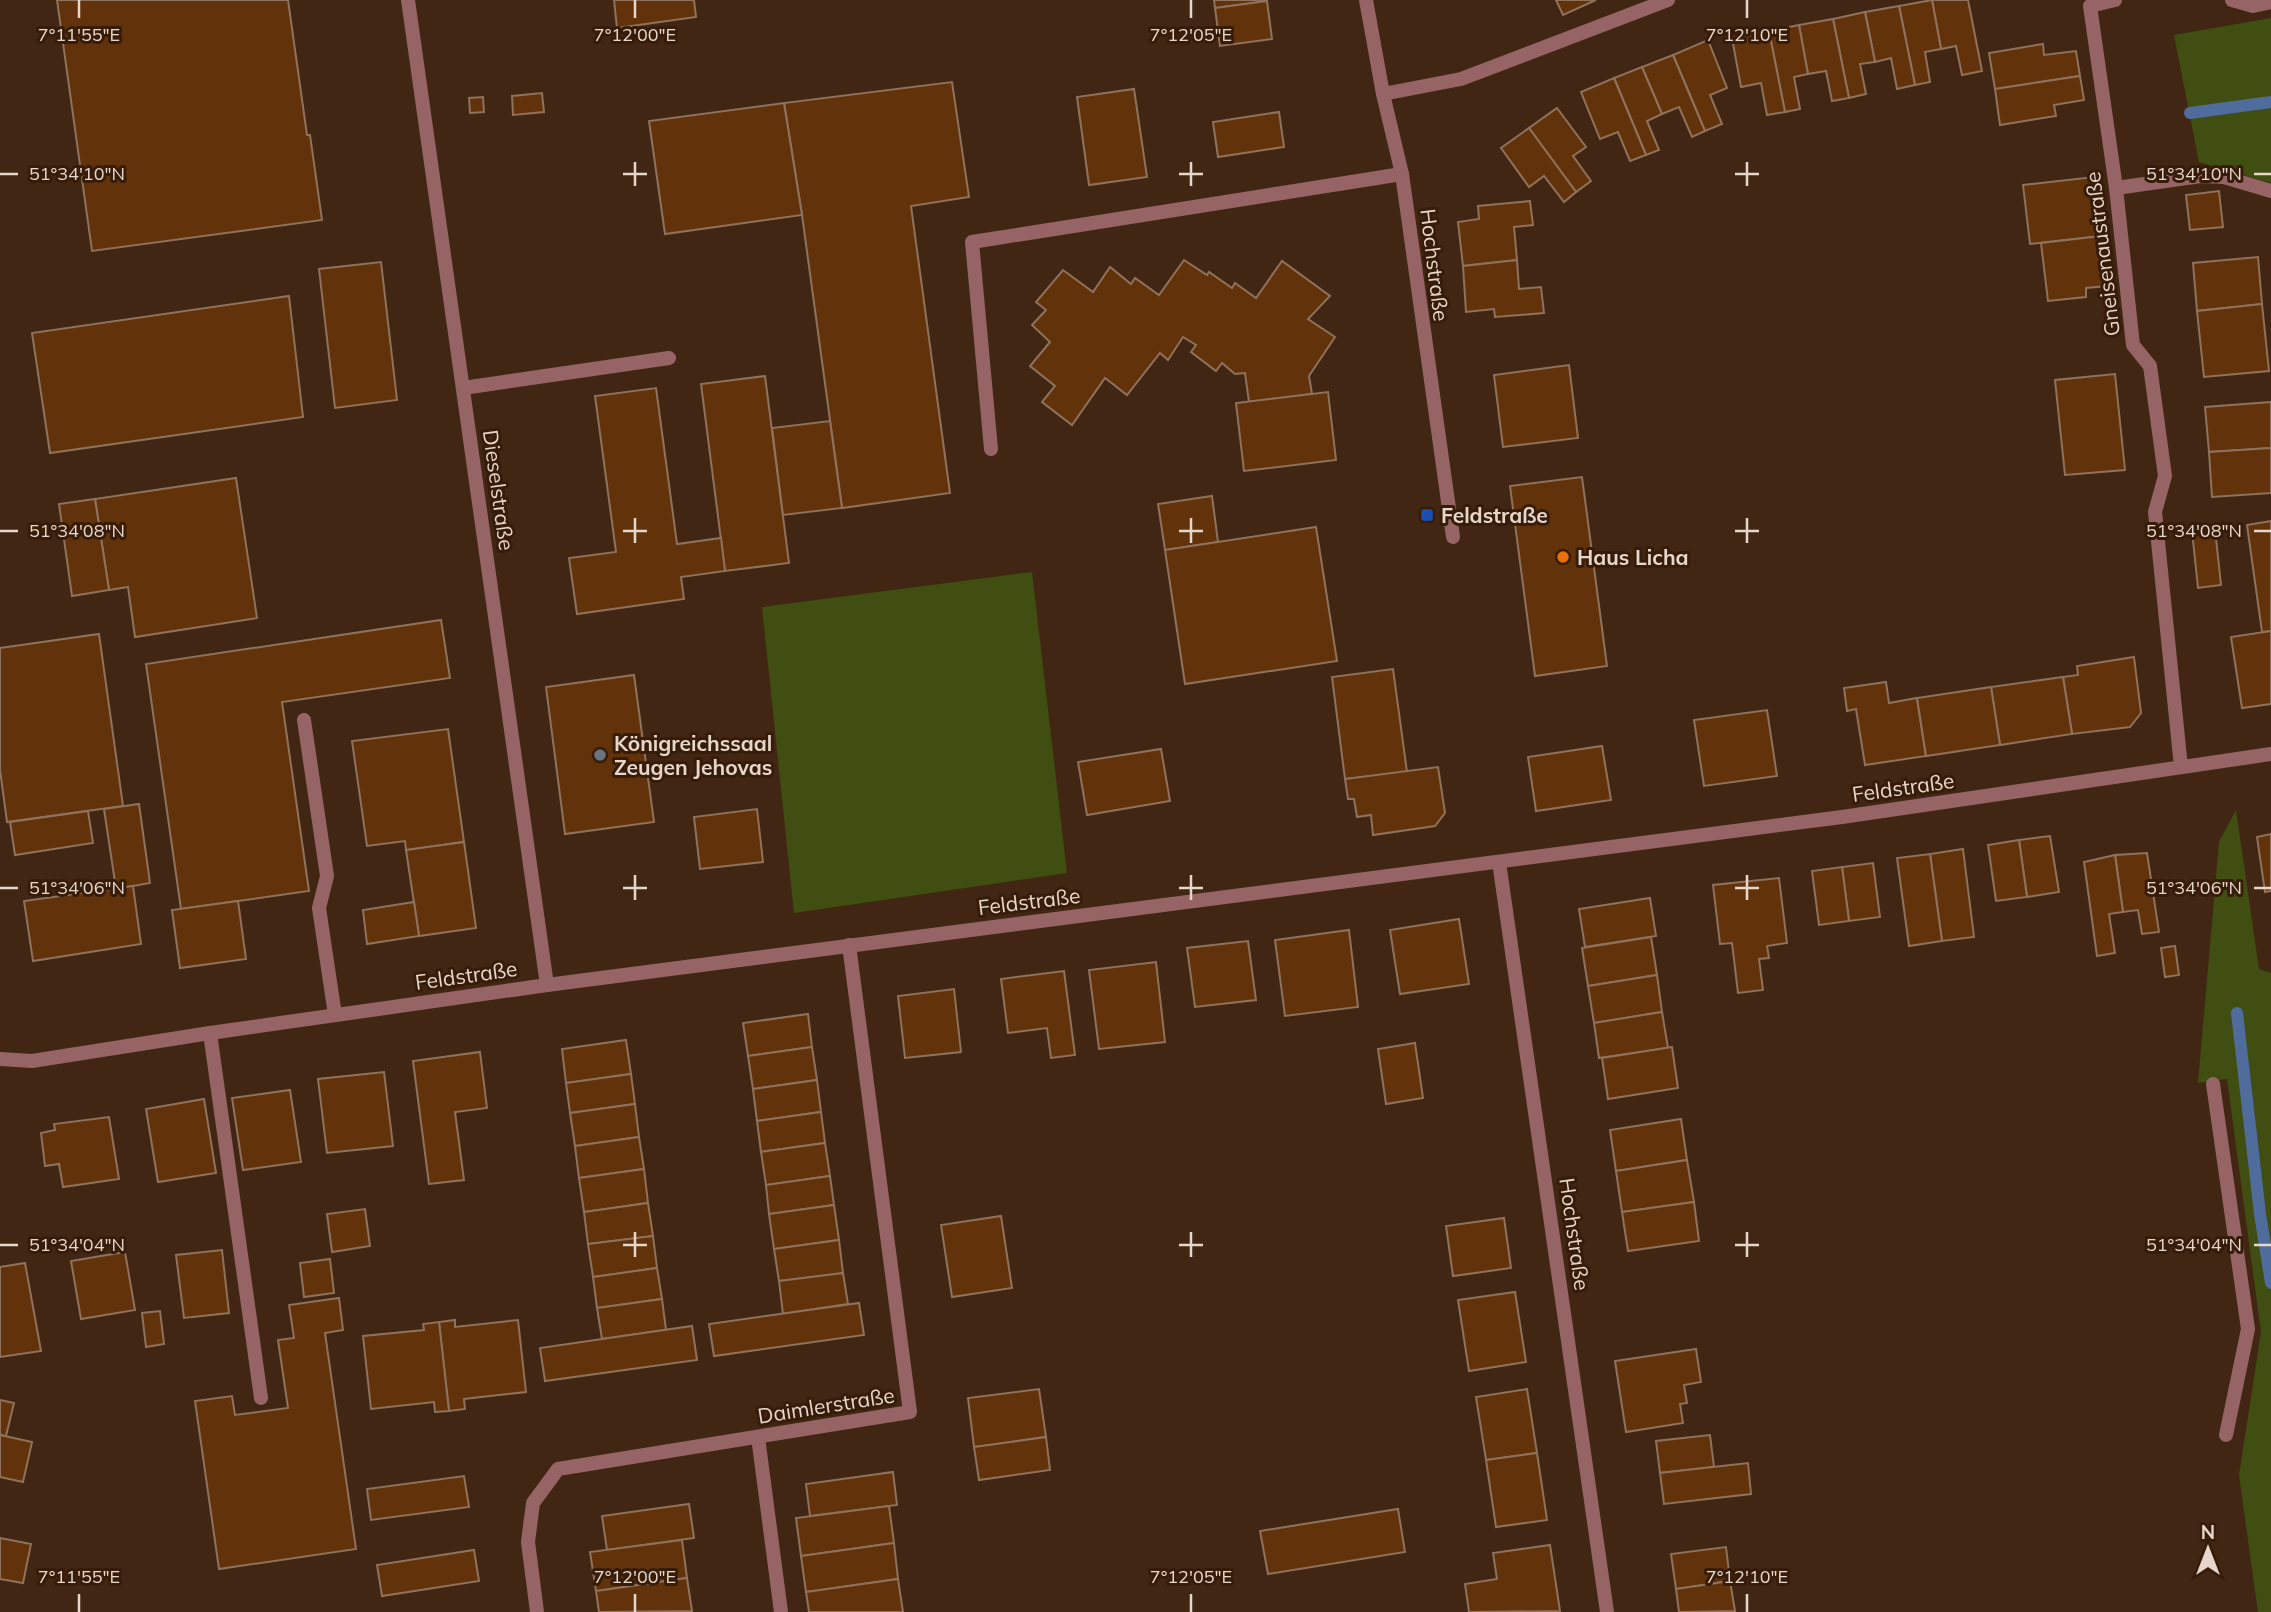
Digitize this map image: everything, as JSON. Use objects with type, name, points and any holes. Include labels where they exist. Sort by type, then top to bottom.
[{"type":"street","name":"Dieselstraße","points":[[408,0],[547,985]]},
{"type":"street","name":"Hochstraße","points":[[1366,0],[1383,94],[1402,174],[1452,537]]},
{"type":"street","points":[[1383,94],[1461,79],[1668,0]]},
{"type":"street","name":"Gneisenaustraße","points":[[2115,0],[2090,6],[2116,188],[2133,345],[2150,366],[2165,476],[2155,512],[2181,767]]},
{"type":"street","points":[[2232,0],[2253,6],[2271,2]]},
{"type":"street","points":[[991,449],[972,242],[1402,174]]},
{"type":"street","points":[[2116,188],[2212,176],[2271,191]]},
{"type":"street","points":[[463,388],[668,358]]},
{"type":"street","points":[[304,720],[327,876],[318,908],[335,1015]]},
{"type":"street","name":"Feldstraße","points":[[0,1059],[32,1061],[210,1032],[547,985],[1842,817],[2271,754]]},
{"type":"street","name":"Hochstraße","points":[[1499,862],[1607,1612]]},
{"type":"street","name":"Daimlerstraße","points":[[537,1612],[528,1542],[533,1503],[558,1469],[910,1412],[849,945]]},
{"type":"street","points":[[210,1032],[261,1398]]},
{"type":"street","points":[[2213,1084],[2248,1329],[2226,1435]]},
{"type":"street","points":[[758,1437],[781,1612]]},
{"type":"green space","points":[[2271,18],[2271,183],[2199,162],[2174,35]]},
{"type":"green space","points":[[1032,572],[1067,873],[794,913],[762,607]]},
{"type":"green space","points":[[2236,810],[2259,969],[2271,973],[2271,1612],[2258,1612],[2239,1475],[2261,1332],[2227,1079],[2198,1083],[2219,842]]},
{"type":"building","points":[[57,0],[288,0],[322,220],[92,251]]},
{"type":"building","points":[[614,0],[694,0],[696,17],[617,28]]},
{"type":"building","points":[[1214,0],[1267,0],[1267,1],[1215,8]]},
{"type":"building","points":[[1556,0],[1596,0],[1563,15]]},
{"type":"building","points":[[1932,0],[1968,0],[1982,71],[1962,75],[1956,46],[1941,49]]},
{"type":"building","points":[[1932,0],[1941,49],[1925,52],[1930,82],[1915,85],[1899,6]]},
{"type":"building","points":[[1267,1],[1272,39],[1220,46],[1215,8]]},
{"type":"building","points":[[1899,6],[1915,85],[1897,89],[1891,58],[1875,62],[1865,12]]},
{"type":"building","points":[[1865,12],[1875,62],[1860,64],[1866,94],[1849,98],[1833,19]]},
{"type":"building","points":[[1833,19],[1849,98],[1832,101],[1826,71],[1808,74],[1799,25]]},
{"type":"building","points":[[1799,25],[1808,74],[1794,77],[1800,109],[1785,112],[1769,31]]},
{"type":"building","points":[[1769,31],[1785,112],[1767,115],[1761,83],[1741,87],[1732,38]]},
{"type":"building","points":[[1708,40],[1727,88],[1710,95],[1722,124],[1705,131],[1673,55]]},
{"type":"building","points":[[2043,44],[2044,55],[2076,51],[2080,76],[1995,89],[1989,53]]},
{"type":"building","points":[[1673,55],[1705,131],[1692,137],[1679,107],[1662,114],[1642,67]]},
{"type":"building","points":[[1642,67],[1662,114],[1647,121],[1659,150],[1646,155],[1614,78]]},
{"type":"building","points":[[2080,76],[2084,100],[2054,105],[2056,116],[2000,125],[1995,89]]},
{"type":"building","points":[[1614,78],[1646,155],[1630,161],[1618,132],[1600,139],[1581,92]]},
{"type":"building","points":[[952,82],[969,197],[911,206],[950,493],[842,508],[784,103]]},
{"type":"building","points":[[1134,89],[1147,177],[1089,185],[1077,97]]},
{"type":"building","points":[[542,93],[544,112],[513,115],[512,96]]},
{"type":"building","points":[[483,97],[484,112],[470,113],[469,98]]},
{"type":"building","points":[[784,103],[802,215],[665,234],[649,121]]},
{"type":"building","points":[[1557,108],[1586,147],[1573,156],[1591,181],[1576,192],[1529,128]]},
{"type":"building","points":[[1279,112],[1284,147],[1218,157],[1213,122]]},
{"type":"building","points":[[1529,128],[1576,192],[1564,202],[1544,176],[1529,187],[1501,148]]},
{"type":"building","points":[[2094,177],[2101,236],[2030,244],[2023,185]]},
{"type":"building","points":[[2219,191],[2223,227],[2190,230],[2186,195]]},
{"type":"building","points":[[1530,201],[1533,225],[1514,227],[1517,260],[1463,266],[1458,222],[1479,219],[1478,206]]},
{"type":"building","points":[[2101,236],[2107,286],[2086,288],[2086,297],[2048,301],[2041,243]]},
{"type":"building","points":[[2258,257],[2262,304],[2197,311],[2193,263]]},
{"type":"building","points":[[1184,260],[1207,275],[1209,272],[1232,288],[1235,283],[1256,298],[1282,261],[1330,296],[1308,319],[1335,337],[1309,376],[1312,394],[1249,402],[1245,373],[1235,374],[1222,363],[1216,371],[1191,352],[1196,345],[1183,337],[1168,360],[1160,353],[1127,395],[1105,378],[1072,425],[1042,402],[1055,386],[1030,366],[1050,342],[1032,325],[1046,310],[1036,302],[1063,270],[1093,292],[1110,267],[1131,284],[1135,278],[1159,295]]},
{"type":"building","points":[[1517,260],[1519,289],[1541,287],[1544,313],[1495,317],[1494,309],[1466,312],[1463,266]]},
{"type":"building","points":[[381,262],[397,400],[335,408],[319,269]]},
{"type":"building","points":[[289,296],[303,417],[50,453],[32,333]]},
{"type":"building","points":[[2262,304],[2269,371],[2204,377],[2197,311]]},
{"type":"building","points":[[1569,365],[1578,438],[1503,447],[1494,375]]},
{"type":"building","points":[[2115,374],[2125,470],[2065,475],[2055,380]]},
{"type":"building","points":[[765,376],[789,563],[725,571],[701,384]]},
{"type":"building","points":[[656,388],[677,544],[721,538],[725,571],[681,577],[684,599],[577,614],[569,558],[616,552],[595,396]]},
{"type":"building","points":[[1328,392],[1336,460],[1244,471],[1236,403]]},
{"type":"building","points":[[2271,402],[2271,448],[2209,452],[2205,407]]},
{"type":"building","points":[[830,421],[842,508],[783,515],[772,428]]},
{"type":"building","points":[[2271,448],[2271,493],[2212,497],[2209,452]]},
{"type":"building","points":[[1582,477],[1607,666],[1535,676],[1510,486]]},
{"type":"building","points":[[236,478],[257,618],[135,637],[128,587],[109,590],[95,499]]},
{"type":"building","points":[[1212,496],[1218,542],[1165,550],[1158,504]]},
{"type":"building","points":[[95,499],[109,590],[72,596],[59,504]]},
{"type":"building","points":[[2271,521],[2271,631],[2262,632],[2247,525]]},
{"type":"building","points":[[1316,527],[1337,661],[1185,684],[1165,550]]},
{"type":"building","points":[[2215,529],[2221,585],[2198,588],[2192,531]]},
{"type":"building","points":[[441,620],[450,678],[282,702],[309,891],[181,909],[146,664]]},
{"type":"building","points":[[2271,631],[2271,704],[2242,708],[2231,637]]},
{"type":"building","points":[[99,634],[123,806],[7,822],[0,770],[0,648]]},
{"type":"building","points":[[2134,657],[2141,713],[2130,727],[2072,734],[2063,677],[2078,675],[2077,666]]},
{"type":"building","points":[[1393,669],[1407,772],[1345,779],[1332,677]]},
{"type":"building","name":"Königreichssaal Zeugen Jehovas","points":[[634,675],[654,822],[565,834],[546,687]]},
{"type":"building","points":[[2063,677],[2072,734],[2000,745],[1991,687]]},
{"type":"building","points":[[1886,682],[1889,703],[1917,698],[1926,756],[1865,765],[1856,709],[1847,711],[1844,688]]},
{"type":"building","points":[[1991,687],[2000,745],[1926,756],[1917,698]]},
{"type":"building","points":[[1767,710],[1777,776],[1704,786],[1694,720]]},
{"type":"building","points":[[448,729],[464,842],[406,850],[405,841],[367,846],[352,741]]},
{"type":"building","points":[[1602,746],[1611,800],[1536,811],[1528,757]]},
{"type":"building","points":[[1161,749],[1170,801],[1087,815],[1078,762]]},
{"type":"building","points":[[1438,767],[1445,813],[1435,826],[1373,835],[1371,815],[1357,817],[1354,799],[1348,799],[1345,779]]},
{"type":"building","points":[[139,804],[150,883],[116,889],[104,809]]},
{"type":"building","points":[[757,809],[763,862],[700,869],[694,817]]},
{"type":"building","points":[[88,811],[93,843],[15,855],[10,822]]},
{"type":"building","points":[[2271,834],[2271,891],[2265,892],[2257,837]]},
{"type":"building","points":[[2050,836],[2059,892],[2027,897],[2019,840]]},
{"type":"building","points":[[2019,840],[2027,897],[1996,901],[1988,845]]},
{"type":"building","points":[[464,842],[476,928],[419,936],[406,850]]},
{"type":"building","points":[[1963,849],[1974,937],[1942,941],[1930,854]]},
{"type":"building","points":[[2147,853],[2159,932],[2142,934],[2138,910],[2123,912],[2115,855]]},
{"type":"building","points":[[1930,854],[1942,941],[1909,946],[1897,858]]},
{"type":"building","points":[[2115,855],[2123,912],[2109,914],[2115,953],[2097,956],[2084,862]]},
{"type":"building","points":[[1873,863],[1880,917],[1849,921],[1842,867]]},
{"type":"building","points":[[1842,867],[1849,921],[1819,925],[1812,871]]},
{"type":"building","points":[[1779,878],[1787,943],[1767,946],[1769,958],[1759,959],[1763,990],[1738,993],[1732,943],[1720,944],[1713,885]]},
{"type":"building","points":[[133,886],[141,944],[33,961],[24,901]]},
{"type":"building","points":[[1650,898],[1656,936],[1585,947],[1579,909]]},
{"type":"building","points":[[238,901],[246,959],[180,968],[172,910]]},
{"type":"building","points":[[414,902],[419,936],[367,944],[363,910]]},
{"type":"building","points":[[1459,919],[1469,984],[1400,994],[1390,930]]},
{"type":"building","points":[[1349,930],[1358,1007],[1285,1016],[1275,940]]},
{"type":"building","points":[[1651,937],[1657,975],[1588,986],[1582,948]]},
{"type":"building","points":[[1248,941],[1256,1000],[1195,1007],[1187,948]]},
{"type":"building","points":[[2175,946],[2179,975],[2165,977],[2161,948]]},
{"type":"building","points":[[1156,962],[1165,1042],[1099,1049],[1089,970]]},
{"type":"building","points":[[1064,971],[1075,1055],[1051,1058],[1047,1028],[1008,1033],[1001,979]]},
{"type":"building","points":[[1657,975],[1662,1012],[1594,1023],[1588,986]]},
{"type":"building","points":[[954,989],[961,1052],[905,1058],[898,996]]},
{"type":"building","points":[[1662,1012],[1668,1048],[1599,1058],[1594,1023]]},
{"type":"building","points":[[808,1014],[812,1047],[748,1056],[743,1023]]},
{"type":"building","points":[[626,1040],[631,1074],[566,1083],[562,1049]]},
{"type":"building","points":[[1415,1043],[1423,1098],[1386,1104],[1378,1049]]},
{"type":"building","points":[[812,1047],[817,1080],[753,1089],[748,1056]]},
{"type":"building","points":[[1672,1047],[1678,1088],[1608,1099],[1602,1058]]},
{"type":"building","points":[[480,1052],[487,1108],[455,1112],[464,1180],[429,1184],[413,1061]]},
{"type":"building","points":[[384,1072],[393,1146],[327,1153],[318,1079]]},
{"type":"building","points":[[631,1074],[635,1104],[570,1113],[566,1083]]},
{"type":"building","points":[[817,1080],[821,1112],[757,1121],[753,1089]]},
{"type":"building","points":[[290,1090],[301,1162],[243,1170],[232,1098]]},
{"type":"building","points":[[204,1099],[216,1173],[158,1182],[146,1109]]},
{"type":"building","points":[[635,1104],[639,1137],[575,1146],[570,1113]]},
{"type":"building","points":[[821,1112],[825,1143],[761,1152],[757,1121]]},
{"type":"building","points":[[109,1117],[119,1179],[63,1187],[59,1164],[45,1166],[41,1133],[55,1130],[54,1124]]},
{"type":"building","points":[[1681,1119],[1687,1160],[1616,1171],[1610,1130]]},
{"type":"building","points":[[639,1137],[644,1169],[579,1178],[575,1146]]},
{"type":"building","points":[[825,1143],[830,1176],[766,1185],[761,1152]]},
{"type":"building","points":[[1687,1160],[1694,1202],[1622,1212],[1616,1171]]},
{"type":"building","points":[[644,1169],[648,1203],[584,1212],[579,1178]]},
{"type":"building","points":[[830,1176],[834,1205],[769,1214],[766,1185]]},
{"type":"building","points":[[1694,1202],[1699,1241],[1628,1251],[1622,1212]]},
{"type":"building","points":[[648,1203],[653,1236],[588,1244],[584,1212]]},
{"type":"building","points":[[834,1205],[839,1240],[774,1249],[769,1214]]},
{"type":"building","points":[[365,1209],[370,1246],[332,1252],[327,1214]]},
{"type":"building","points":[[1001,1216],[1012,1288],[952,1297],[941,1225]]},
{"type":"building","points":[[1504,1218],[1511,1268],[1453,1276],[1446,1226]]},
{"type":"building","points":[[653,1236],[657,1268],[593,1277],[588,1244]]},
{"type":"building","points":[[839,1240],[843,1273],[779,1281],[774,1249]]},
{"type":"building","points":[[222,1250],[229,1313],[184,1318],[176,1255]]},
{"type":"building","points":[[125,1252],[135,1310],[81,1319],[71,1261]]},
{"type":"building","points":[[330,1259],[334,1293],[304,1297],[300,1263]]},
{"type":"building","points":[[25,1263],[41,1351],[0,1357],[0,1267]]},
{"type":"building","points":[[657,1268],[662,1299],[597,1308],[593,1277]]},
{"type":"building","points":[[843,1273],[848,1304],[783,1314],[779,1281]]},
{"type":"building","points":[[1515,1292],[1526,1362],[1469,1371],[1458,1300]]},
{"type":"building","points":[[339,1298],[343,1330],[325,1333],[356,1549],[219,1569],[195,1401],[232,1396],[235,1415],[288,1408],[278,1340],[294,1338],[289,1305]]},
{"type":"building","points":[[662,1299],[666,1330],[602,1339],[597,1308]]},
{"type":"building","points":[[859,1303],[864,1335],[714,1356],[709,1324]]},
{"type":"building","points":[[160,1311],[164,1344],[146,1347],[142,1313]]},
{"type":"building","points":[[455,1320],[455,1327],[518,1320],[526,1392],[464,1399],[465,1409],[449,1411],[439,1322]]},
{"type":"building","points":[[439,1322],[449,1411],[435,1412],[434,1402],[371,1409],[363,1336],[424,1330],[423,1324]]},
{"type":"building","points":[[692,1326],[697,1360],[545,1381],[540,1348]]},
{"type":"building","points":[[1696,1349],[1701,1382],[1684,1385],[1687,1403],[1680,1404],[1683,1423],[1626,1432],[1615,1361]]},
{"type":"building","points":[[1039,1389],[1046,1437],[974,1447],[968,1398]]},
{"type":"building","points":[[1527,1389],[1537,1453],[1486,1460],[1476,1397]]},
{"type":"building","points":[[0,1400],[14,1403],[6,1436],[0,1435]]},
{"type":"building","points":[[0,1435],[32,1442],[23,1482],[0,1477]]},
{"type":"building","points":[[1710,1435],[1714,1467],[1660,1473],[1656,1441]]},
{"type":"building","points":[[1046,1437],[1050,1470],[979,1480],[974,1447]]},
{"type":"building","points":[[1537,1453],[1547,1520],[1496,1527],[1486,1460]]},
{"type":"building","points":[[1748,1463],[1751,1494],[1664,1504],[1660,1473]]},
{"type":"building","points":[[893,1472],[897,1505],[810,1516],[806,1484]]},
{"type":"building","points":[[464,1476],[469,1507],[371,1520],[367,1489]]},
{"type":"building","points":[[689,1504],[694,1538],[607,1550],[602,1516]]},
{"type":"building","points":[[889,1506],[894,1543],[801,1556],[796,1518]]},
{"type":"building","points":[[1398,1509],[1405,1552],[1268,1574],[1260,1531]]},
{"type":"building","points":[[0,1538],[31,1544],[23,1583],[0,1579]]},
{"type":"building","points":[[682,1540],[687,1578],[596,1591],[590,1552]]},
{"type":"building","points":[[894,1543],[898,1579],[806,1592],[801,1556]]},
{"type":"building","points":[[1550,1545],[1560,1611],[1469,1612],[1465,1584],[1497,1579],[1493,1553]]},
{"type":"building","points":[[1726,1547],[1730,1581],[1676,1589],[1671,1554]]},
{"type":"building","points":[[474,1550],[479,1581],[382,1596],[377,1565]]},
{"type":"building","points":[[687,1578],[692,1611],[599,1612],[596,1591]]},
{"type":"building","points":[[898,1579],[903,1612],[809,1612],[806,1592]]},
{"type":"building","points":[[1730,1581],[1735,1611],[1679,1612],[1676,1589]]},
{"type":"waterway","points":[[2190,113],[2271,102]]},
{"type":"waterway","points":[[2237,1013],[2260,1214],[2271,1283]]},
{"type":"place","name":"Feldstraße","points":[[1427,515]]},
{"type":"place","name":"Haus Licha","points":[[1563,557]]},
{"type":"place","name":"Königreichssaal Zeugen Jehovas","points":[[600,755]]}]
